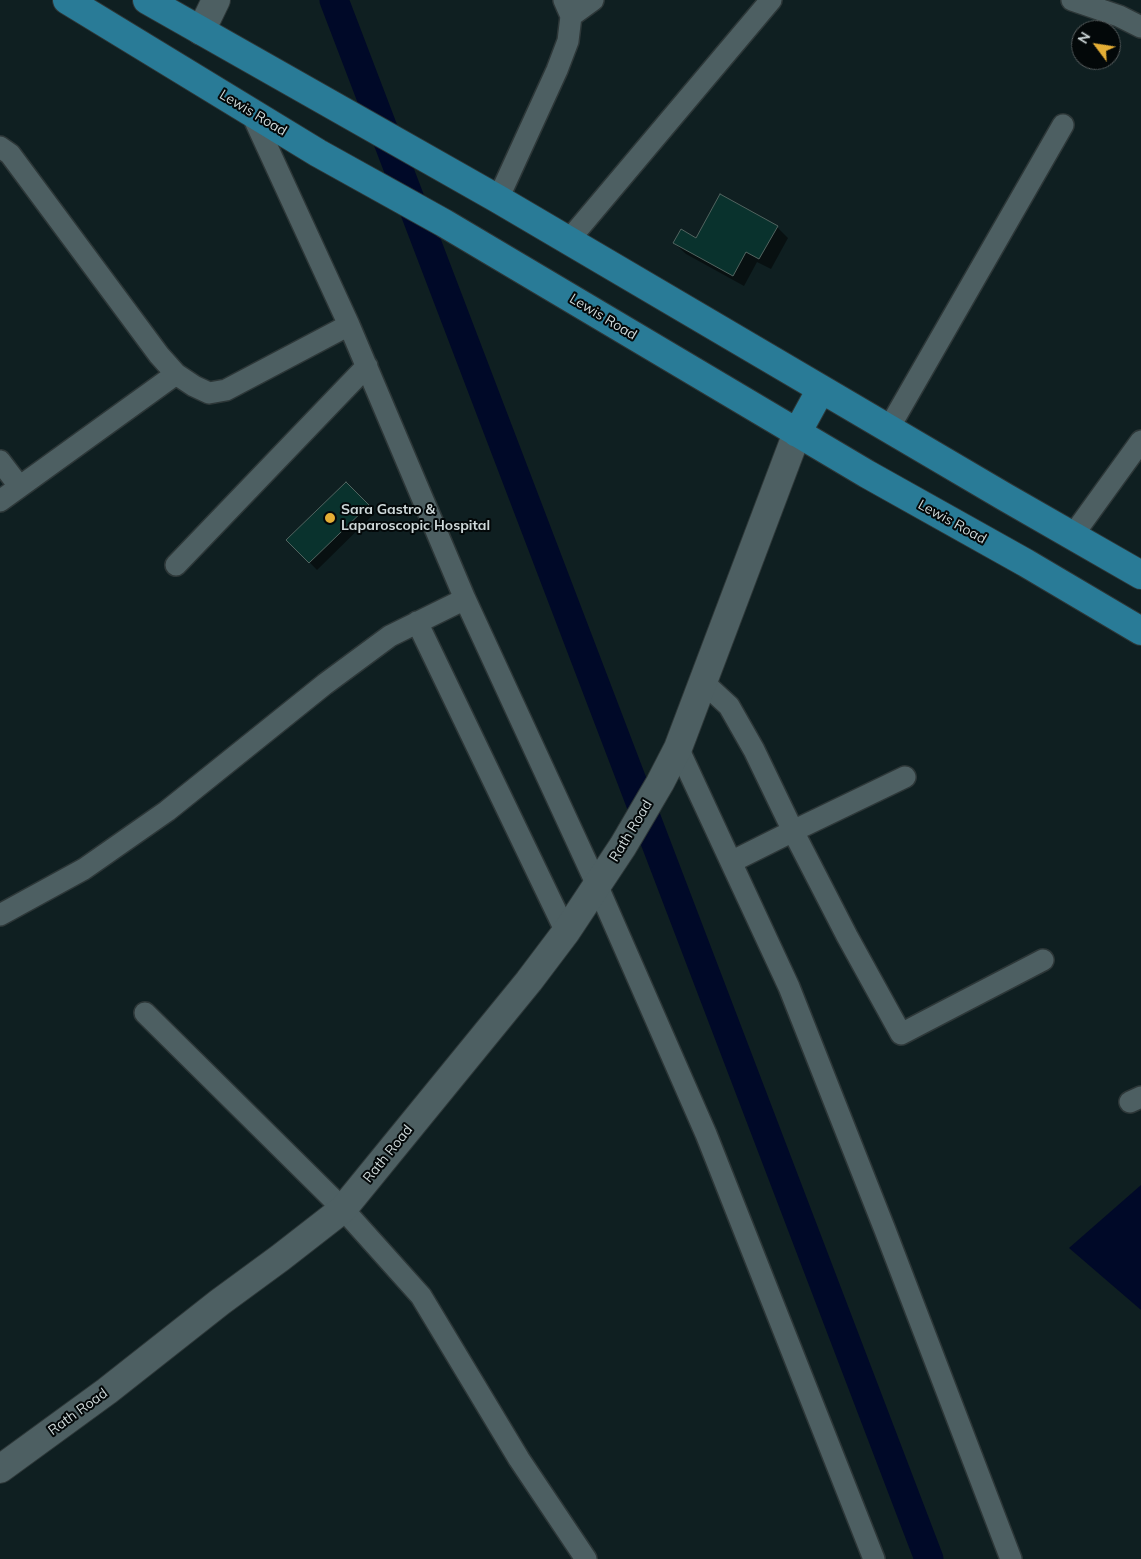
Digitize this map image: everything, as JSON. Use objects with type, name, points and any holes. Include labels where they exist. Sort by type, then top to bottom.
[{"type":"main road","name":"Lewis Road","points":[[67,0],[318,153],[444,223],[867,474],[1026,563],[1141,631]]},
{"type":"main road","points":[[148,0],[498,199],[1141,575]]},
{"type":"main road","points":[[797,432],[822,389]]},
{"type":"street","points":[[201,31],[216,0]]},
{"type":"street","points":[[498,199],[557,70],[568,41],[567,8],[592,0]]},
{"type":"street","points":[[568,241],[771,0]]},
{"type":"street","points":[[1072,0],[1119,16],[1141,27]]},
{"type":"street","points":[[251,112],[349,325],[465,599],[597,885],[706,1134],[874,1559]]},
{"type":"street","points":[[889,428],[1064,125]]},
{"type":"street","points":[[0,147],[10,154],[159,354],[176,374],[194,386],[209,393],[226,390],[349,325]]},
{"type":"street","points":[[176,565],[366,366]]},
{"type":"street","points":[[0,501],[176,374]]},
{"type":"street","name":"Rath Road","points":[[0,1469],[107,1391],[343,1209],[529,982],[566,932],[623,846],[678,748],[797,432]]},
{"type":"street","points":[[1073,535],[1141,440]]},
{"type":"street","points":[[0,461],[19,486]]},
{"type":"street","points":[[0,915],[84,870],[167,811],[325,684],[390,636],[465,599]]},
{"type":"street","points":[[417,622],[566,932]]},
{"type":"street","points":[[703,682],[728,706],[754,750],[847,936],[901,1034],[1043,960]]},
{"type":"street","points":[[678,748],[789,987],[885,1230],[1011,1559]]},
{"type":"street","points":[[731,862],[905,777]]},
{"type":"street","points":[[145,1013],[343,1209],[421,1296],[519,1459],[586,1559]]},
{"type":"water","points":[[1141,1185],[1141,1310],[1069,1248]]},
{"type":"building","points":[[720,194],[778,226],[759,259],[746,252],[733,276],[673,243],[681,229],[696,238]]},
{"type":"building","points":[[346,482],[369,505],[309,563],[286,540]]},
{"type":"waterway","points":[[334,0],[929,1559]]},
{"type":"place","name":"Sara Gastro & Laparoscopic Hospital","points":[[330,518]]}]
